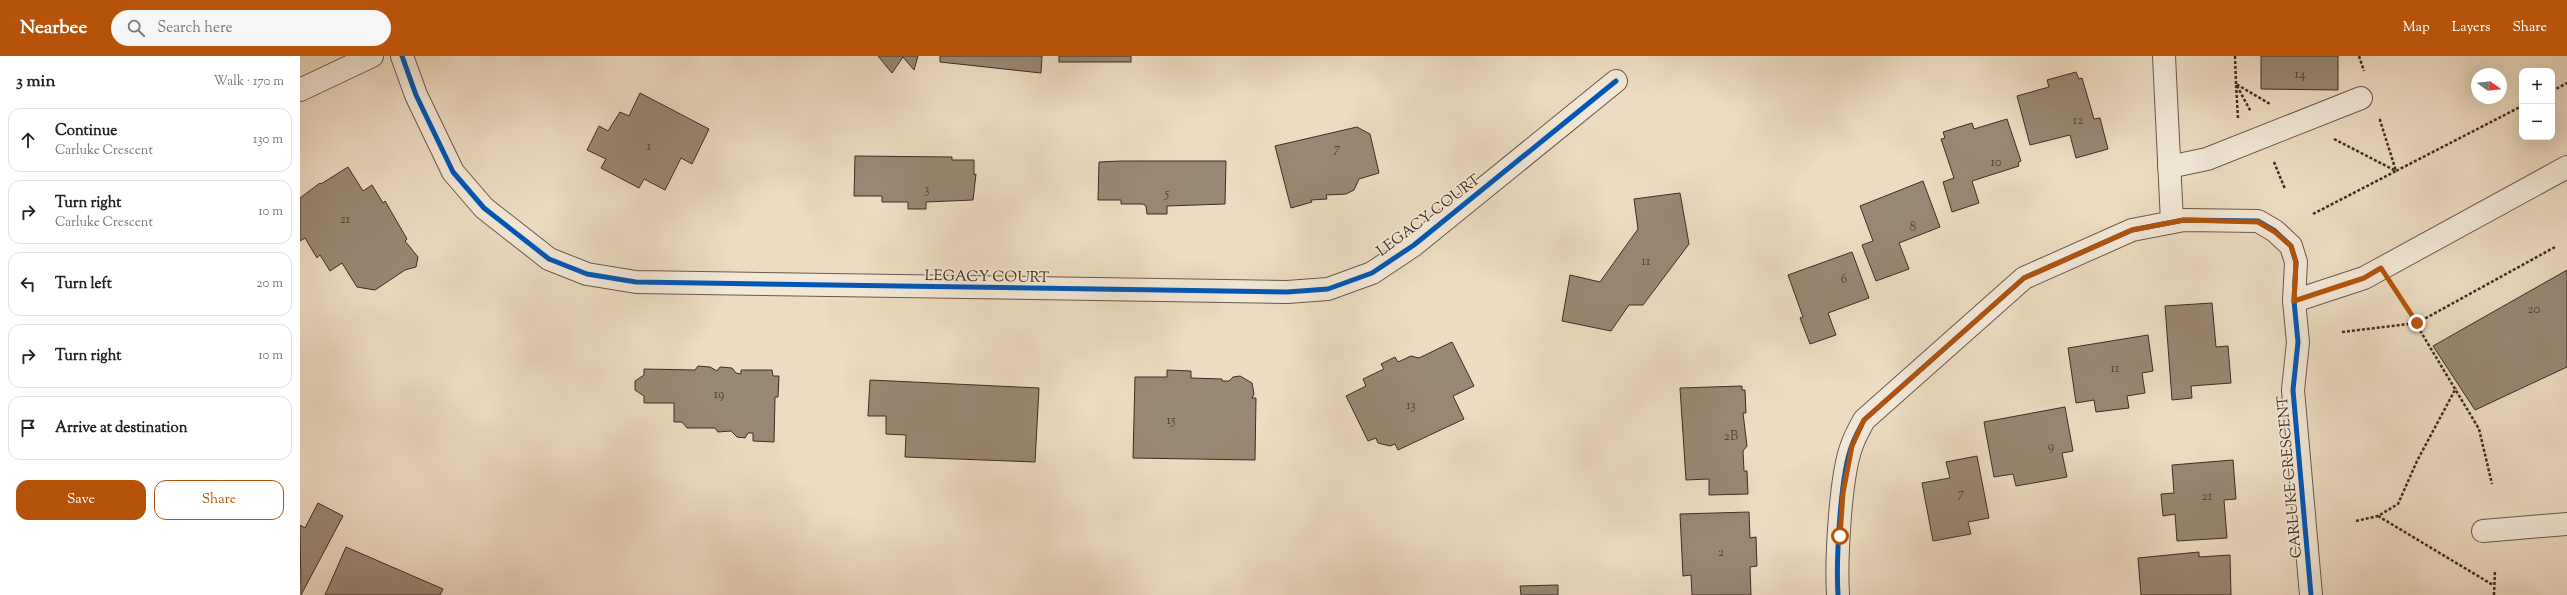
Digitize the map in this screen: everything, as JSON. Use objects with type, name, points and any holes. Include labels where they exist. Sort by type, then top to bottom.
[{"type":"street","points":[[300,90],[372,56]]},
{"type":"street","name":"LEGACY COURT","points":[[402,56],[416,95],[453,172],[484,208],[549,259],[587,274],[636,282],[1287,292],[1328,289],[1372,273],[1414,245],[1616,81]]},
{"type":"street","points":[[2164,56],[2172,222]]},
{"type":"street","points":[[2169,167],[2207,159],[2364,87]]},
{"type":"street","points":[[2294,301],[2364,278],[2567,167]]},
{"type":"street","name":"CARLUKE CRESCENT","points":[[1838,595],[1837,580],[1843,493],[1852,446],[1864,420],[2024,278],[2132,230],[2184,220],[2258,222],[2275,232],[2291,246],[2296,262],[2294,301],[2298,342],[2294,390],[2311,595]]},
{"type":"street","points":[[2483,531],[2567,524]]},
{"type":"path","points":[[2359,56],[2364,87]]},
{"type":"path","points":[[2555,89],[2567,83]]},
{"type":"path","points":[[2313,214],[2396,171],[2378,113]]},
{"type":"path","points":[[2342,332],[2417,323],[2555,247]]},
{"type":"path","points":[[2381,268],[2417,323],[2479,429],[2492,484]]},
{"type":"path","points":[[2356,521],[2378,516],[2398,504],[2417,461],[2456,388]]},
{"type":"path","points":[[2378,516],[2493,585]]},
{"type":"path","points":[[2494,595],[2493,585],[2495,570]]},
{"type":"building","points":[[878,56],[918,56],[914,70],[903,57],[892,73]]},
{"type":"building","points":[[940,56],[1042,56],[1041,73],[940,62]]},
{"type":"building","points":[[1059,56],[1131,56],[1131,62],[1059,62]]},
{"type":"building","points":[[2261,56],[2338,56],[2338,90],[2261,89]]},
{"type":"building","points":[[2076,72],[2079,79],[2082,78],[2094,119],[2100,118],[2108,149],[2076,158],[2070,135],[2030,145],[2017,96],[2049,87],[2047,80]]},
{"type":"building","points":[[640,93],[709,129],[692,164],[681,158],[665,190],[644,179],[639,188],[601,168],[606,159],[587,150],[599,126],[608,131],[620,112],[629,116]]},
{"type":"building","points":[[2007,119],[2021,161],[2018,163],[2019,166],[1972,181],[1979,203],[1952,212],[1943,182],[1954,178],[1941,139],[1945,138],[1943,132],[1972,123],[1974,129]]},
{"type":"building","points":[[1357,127],[1370,134],[1379,173],[1359,179],[1354,190],[1346,194],[1326,195],[1327,199],[1311,200],[1312,202],[1291,208],[1275,146]]},
{"type":"building","points":[[855,156],[952,157],[952,160],[974,160],[974,175],[976,174],[973,200],[926,202],[926,209],[908,209],[908,202],[882,202],[882,196],[854,196]]},
{"type":"building","points":[[1226,161],[1225,204],[1167,206],[1167,214],[1147,214],[1146,206],[1143,204],[1121,204],[1121,200],[1098,200],[1099,162]]},
{"type":"building","points":[[348,167],[363,191],[372,185],[383,203],[385,201],[407,239],[405,241],[418,257],[416,267],[405,270],[375,290],[357,287],[342,263],[330,271],[320,255],[317,258],[305,238],[300,241],[300,198],[320,183],[321,184]]},
{"type":"building","points":[[1923,181],[1940,227],[1899,243],[1909,269],[1876,281],[1862,245],[1873,241],[1860,206]]},
{"type":"building","points":[[1680,193],[1689,244],[1643,305],[1629,305],[1611,331],[1562,321],[1570,275],[1600,282],[1638,229],[1634,199]]},
{"type":"building","points":[[1852,252],[1869,298],[1828,313],[1836,335],[1810,344],[1800,318],[1803,317],[1788,275]]},
{"type":"building","points":[[2567,270],[2567,367],[2475,410],[2433,346]]},
{"type":"building","points":[[2212,303],[2216,347],[2228,346],[2231,383],[2191,386],[2192,398],[2172,400],[2165,306]]},
{"type":"building","points":[[2148,335],[2153,371],[2142,373],[2145,393],[2127,396],[2129,408],[2096,412],[2094,400],[2076,403],[2068,348]]},
{"type":"building","points":[[1452,342],[1474,386],[1453,396],[1464,419],[1398,450],[1395,444],[1390,446],[1378,443],[1376,438],[1368,441],[1346,396],[1366,386],[1363,379],[1384,369],[1381,364],[1395,357],[1398,362],[1411,356],[1419,358]]},
{"type":"building","points":[[698,366],[710,367],[717,371],[720,367],[732,368],[736,373],[741,374],[741,370],[772,370],[773,376],[779,376],[778,397],[775,397],[774,442],[753,441],[753,433],[748,433],[745,438],[737,437],[731,431],[718,432],[715,428],[687,428],[682,422],[674,422],[674,403],[644,403],[644,396],[635,390],[635,381],[644,375],[644,369],[695,370]]},
{"type":"building","points":[[1167,370],[1191,371],[1191,378],[1222,379],[1222,381],[1229,381],[1233,377],[1240,376],[1252,383],[1254,394],[1252,398],[1256,398],[1255,460],[1133,458],[1135,377],[1167,377]]},
{"type":"building","points":[[870,380],[1039,388],[1035,462],[905,457],[906,435],[886,434],[886,416],[868,416]]},
{"type":"building","points":[[1742,386],[1742,390],[1745,390],[1746,413],[1743,413],[1747,446],[1743,451],[1744,471],[1747,471],[1748,494],[1709,495],[1709,479],[1686,480],[1680,388]]},
{"type":"building","points":[[2065,407],[2073,451],[2062,453],[2067,477],[2016,486],[2013,474],[1994,477],[1984,422]]},
{"type":"building","points":[[1977,456],[1989,518],[1968,522],[1971,534],[1933,541],[1922,483],[1950,478],[1946,462]]},
{"type":"building","points":[[2233,460],[2236,499],[2224,500],[2227,538],[2177,541],[2175,514],[2163,516],[2161,494],[2174,493],[2172,465]]},
{"type":"building","points":[[318,503],[343,516],[301,595],[300,525],[305,528]]},
{"type":"building","points":[[1749,512],[1750,538],[1756,537],[1757,566],[1750,567],[1751,595],[1692,595],[1691,575],[1683,576],[1680,514]]},
{"type":"building","points":[[346,547],[443,589],[440,595],[325,595]]},
{"type":"building","points":[[2199,552],[2199,557],[2230,555],[2231,595],[2141,595],[2138,558]]},
{"type":"building","points":[[1558,585],[1558,595],[1521,595],[1520,586]]},
{"type":"cycle path","points":[[402,56],[416,95],[453,172],[484,208],[549,259],[587,274],[636,282],[1287,292],[1328,289],[1372,273],[1414,245],[1616,81]]},
{"type":"cycle path","points":[[1838,595],[1838,541],[1844,477],[1852,445],[1864,420],[2024,278],[2132,230],[2184,220],[2258,221],[2275,231],[2291,246],[2296,262],[2294,301],[2298,342],[2293,390],[2311,595]]},
{"type":"route","points":[[1840,536],[1843,493],[1852,446],[1864,420],[1951,341],[2024,278],[2132,230],[2184,220],[2258,222],[2275,232],[2291,246],[2296,262],[2294,301],[2364,278],[2381,268],[2417,323]]}]
